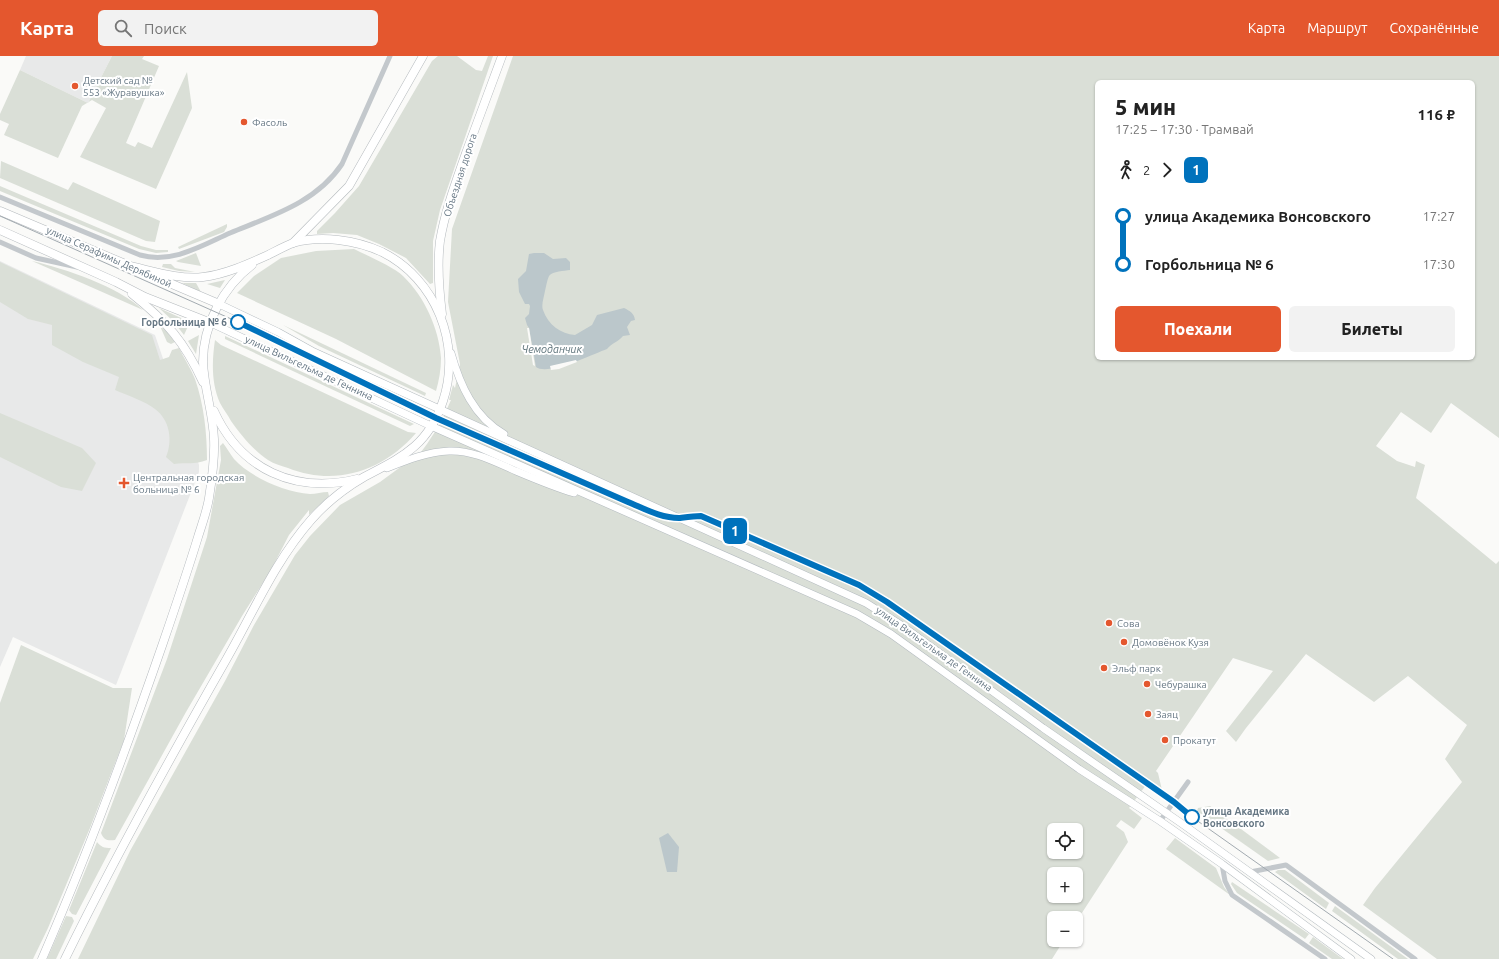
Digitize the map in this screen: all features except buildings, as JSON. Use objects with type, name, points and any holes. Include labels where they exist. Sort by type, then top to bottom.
[{"type":"main road","points":[[293,243],[349,186],[423,56]]},
{"type":"main road","name":"Объездная дорога","points":[[443,323],[439,293],[440,241],[452,192],[502,56]]},
{"type":"main road","name":"улица Серафимы Дерябиной","points":[[0,210],[219,304]]},
{"type":"main road","name":"улица Серафимы Дерябиной","points":[[0,230],[116,282],[145,297],[211,323]]},
{"type":"main road","points":[[126,264],[176,276],[197,278],[211,276],[235,269],[293,243],[334,240],[359,244],[383,253],[406,268],[423,285],[431,297],[443,323],[458,378],[468,397],[476,408],[496,429],[524,447]]},
{"type":"main road","points":[[42,959],[67,901],[129,741],[193,554],[209,501],[214,467],[214,439],[204,362],[205,344],[211,323],[219,304],[234,282],[258,259]]},
{"type":"main road","points":[[116,282],[152,310],[172,329],[193,360],[207,390]]},
{"type":"main road","name":"улица Вильгельма де Геннина","points":[[219,304],[278,332],[314,352],[439,410],[524,447],[866,603],[896,621],[1038,724],[1250,872],[1371,959]]},
{"type":"main road","name":"улица Вильгельма де Геннина","points":[[211,323],[431,426],[754,567],[876,624],[1080,769],[1160,821],[1222,864],[1351,959]]},
{"type":"main road","points":[[65,959],[89,910],[164,769],[282,560],[296,538],[319,511],[349,487],[404,456],[426,435],[444,398],[449,374],[449,346]]},
{"type":"main road","points":[[210,403],[221,426],[232,442],[263,468],[277,475],[293,481],[311,484],[332,484],[365,477]]},
{"type":"main road","points":[[379,470],[422,455],[449,451],[465,452],[480,456],[550,485],[616,507]]},
{"type":"street","name":"улица Серафимы Дерябиной","points":[[0,197],[140,255],[160,259],[173,256],[286,211],[314,193],[335,174],[342,164],[390,56]]},
{"type":"street","name":"улица Серафимы Дерябиной","points":[[0,242],[36,258],[89,270]]},
{"type":"street","points":[[1160,821],[1188,782]]},
{"type":"street","points":[[1222,864],[1225,881],[1232,895],[1325,959]]},
{"type":"street","points":[[1250,872],[1286,865],[1415,959]]},
{"type":"shaded area","name":"Детский сад № 553 «Журавушка»","points":[[26,56],[112,56],[88,103],[20,70]]},
{"type":"shaded area","points":[[112,56],[144,56],[142,59],[159,66],[126,143],[135,147],[138,142],[152,148],[187,72],[192,108],[156,189],[80,157],[106,108],[92,100],[88,102]]},
{"type":"shaded area","points":[[438,56],[457,56],[476,70],[482,71],[488,56],[493,56],[440,210],[433,241],[433,283],[430,284],[406,258],[379,244],[357,235],[333,233],[317,234],[317,231],[359,186],[432,61]]},
{"type":"shaded area","points":[[513,56],[1499,56],[1499,438],[1451,403],[1431,433],[1401,412],[1376,446],[1397,461],[1415,467],[1416,461],[1425,465],[1416,498],[1496,564],[1499,561],[1499,959],[1437,959],[1363,905],[1375,888],[1462,782],[1445,759],[1467,725],[1408,676],[1374,702],[1306,654],[1236,742],[1226,731],[1273,671],[1233,658],[1156,771],[1158,773],[1162,790],[1149,781],[1129,808],[1142,818],[1134,829],[1121,820],[1116,826],[1124,832],[1128,842],[1083,911],[1047,911],[1047,947],[1060,947],[1052,959],[78,959],[130,851],[225,681],[254,625],[295,555],[310,536],[340,505],[380,482],[421,452],[440,424],[451,400],[449,400],[453,385],[455,388],[460,364],[448,302],[452,229]]},
{"type":"shaded area","points":[[20,70],[87,103],[82,106],[58,158],[4,135],[9,124],[0,120],[0,114]]},
{"type":"shaded area","points":[[1,161],[68,190],[73,182],[160,221],[155,242],[146,241],[0,178]]},
{"type":"shaded area","points":[[0,186],[141,246],[156,250],[168,250],[168,252],[156,253],[139,249],[0,191]]},
{"type":"shaded area","points":[[227,224],[224,232],[179,249],[178,247]]},
{"type":"shaded area","points":[[354,249],[387,265],[403,276],[418,293],[424,303],[434,324],[440,347],[441,367],[436,391],[336,339],[237,293],[254,276],[281,258],[316,251]]},
{"type":"shaded area","points":[[196,253],[201,266],[176,261]]},
{"type":"shaded area","name":"Центральная городская больница № 6","points":[[0,261],[155,335],[199,465],[199,472],[116,685],[13,637],[0,667]]},
{"type":"shaded area","points":[[32,261],[75,274],[105,286],[132,301],[143,310]]},
{"type":"shaded area","points":[[0,262],[152,335],[160,360],[169,357],[172,350],[179,348],[195,379],[201,399],[206,429],[207,460],[194,463],[174,464],[166,457],[170,438],[167,425],[155,409],[115,390],[119,377],[83,362],[52,345],[52,325],[28,319],[0,302]]},
{"type":"shaded area","points":[[163,264],[171,264],[175,268],[195,272],[179,271],[162,267]]},
{"type":"shaded area","points":[[225,280],[220,288],[207,284]]},
{"type":"shaded area","points":[[182,283],[196,283],[201,292]]},
{"type":"shaded area","points":[[159,308],[190,322],[184,335],[173,321]]},
{"type":"shaded area","points":[[283,325],[426,393],[425,396],[319,346]]},
{"type":"shaded area","points":[[160,326],[175,342],[171,344],[167,342]]},
{"type":"shaded area","points":[[199,335],[196,354],[188,341]]},
{"type":"shaded area","points":[[225,336],[414,424],[410,426],[225,339]]},
{"type":"shaded area","points":[[215,340],[221,345],[408,432],[416,433],[389,457],[374,466],[358,472],[324,476],[306,474],[273,463],[258,452],[248,442],[231,421],[220,403],[215,388],[213,372]]},
{"type":"shaded area","points":[[0,413],[82,448],[96,463],[82,491],[61,487],[0,457]]},
{"type":"shaded area","points":[[223,443],[241,466],[258,477],[279,487],[300,493],[310,494],[328,492],[329,496],[309,515],[309,510],[289,535],[271,570],[242,616],[186,712],[115,840],[108,840],[103,837],[101,833],[167,659],[207,537],[221,460],[220,446]]},
{"type":"shaded area","points":[[21,645],[113,688],[132,688],[124,740],[90,828],[48,928],[33,959],[0,959],[0,703]]},
{"type":"shaded area","points":[[1210,806],[1280,858],[1268,861],[1197,811],[1198,808]]},
{"type":"shaded area","points":[[1175,838],[1216,868],[1224,887],[1230,895],[1166,849]]},
{"type":"shaded area","points":[[97,842],[103,847],[111,848],[76,915],[72,914],[69,910]]},
{"type":"shaded area","points":[[1278,870],[1285,870],[1329,903],[1326,909],[1275,872]]},
{"type":"shaded area","points":[[1232,882],[1309,934],[1305,939],[1237,893],[1231,884]]},
{"type":"shaded area","points":[[1335,906],[1408,959],[1398,959],[1332,911]]},
{"type":"shaded area","points":[[66,916],[72,917],[74,921],[56,959],[47,959]]},
{"type":"shaded area","points":[[1313,937],[1343,959],[1332,959],[1309,943]]},
{"type":"water","name":"Чемоданчик","points":[[544,253],[553,259],[566,258],[570,262],[570,270],[553,273],[549,276],[543,301],[542,308],[545,315],[556,328],[565,333],[575,335],[592,325],[597,315],[624,308],[631,312],[635,320],[631,321],[627,327],[630,335],[623,336],[607,349],[560,367],[542,369],[536,367],[529,328],[525,318],[529,314],[530,306],[529,304],[525,304],[519,292],[518,279],[526,271],[529,254]]},
{"type":"water","points":[[668,833],[679,847],[677,872],[667,872],[659,838]]},
{"type":"pier","points":[[527,328],[529,328],[535,366],[533,365]]},
{"type":"pier","points":[[576,360],[577,362],[559,369],[551,370],[550,366]]},
{"type":"tram line","points":[[0,216],[238,322],[436,418],[659,515],[672,518],[701,516],[859,585],[887,602],[1174,802],[1192,817],[1393,959]]},
{"type":"tram line","name":"1","points":[[238,322],[436,418],[628,502],[659,515],[679,518],[701,516],[859,585],[887,602],[950,645],[1174,802],[1192,817]]},
{"type":"place","name":"Детский сад № 553 «Журавушка»","points":[[75,86]]},
{"type":"place","name":"Фасоль","points":[[244,122]]},
{"type":"place","name":"Горбольница № 6","points":[[238,322]]},
{"type":"place","name":"Центральная городская больница № 6","points":[[124,483]]},
{"type":"place","name":"Сова","points":[[1109,623]]},
{"type":"place","name":"Домовёнок Кузя","points":[[1124,642]]},
{"type":"place","name":"Эльф парк","points":[[1104,668]]},
{"type":"place","name":"Чебурашка","points":[[1147,684]]},
{"type":"place","name":"Заяц","points":[[1148,714]]},
{"type":"place","name":"Прокатут","points":[[1165,740]]},
{"type":"place","name":"улица Академика Вонсовского","points":[[1192,817]]}]
